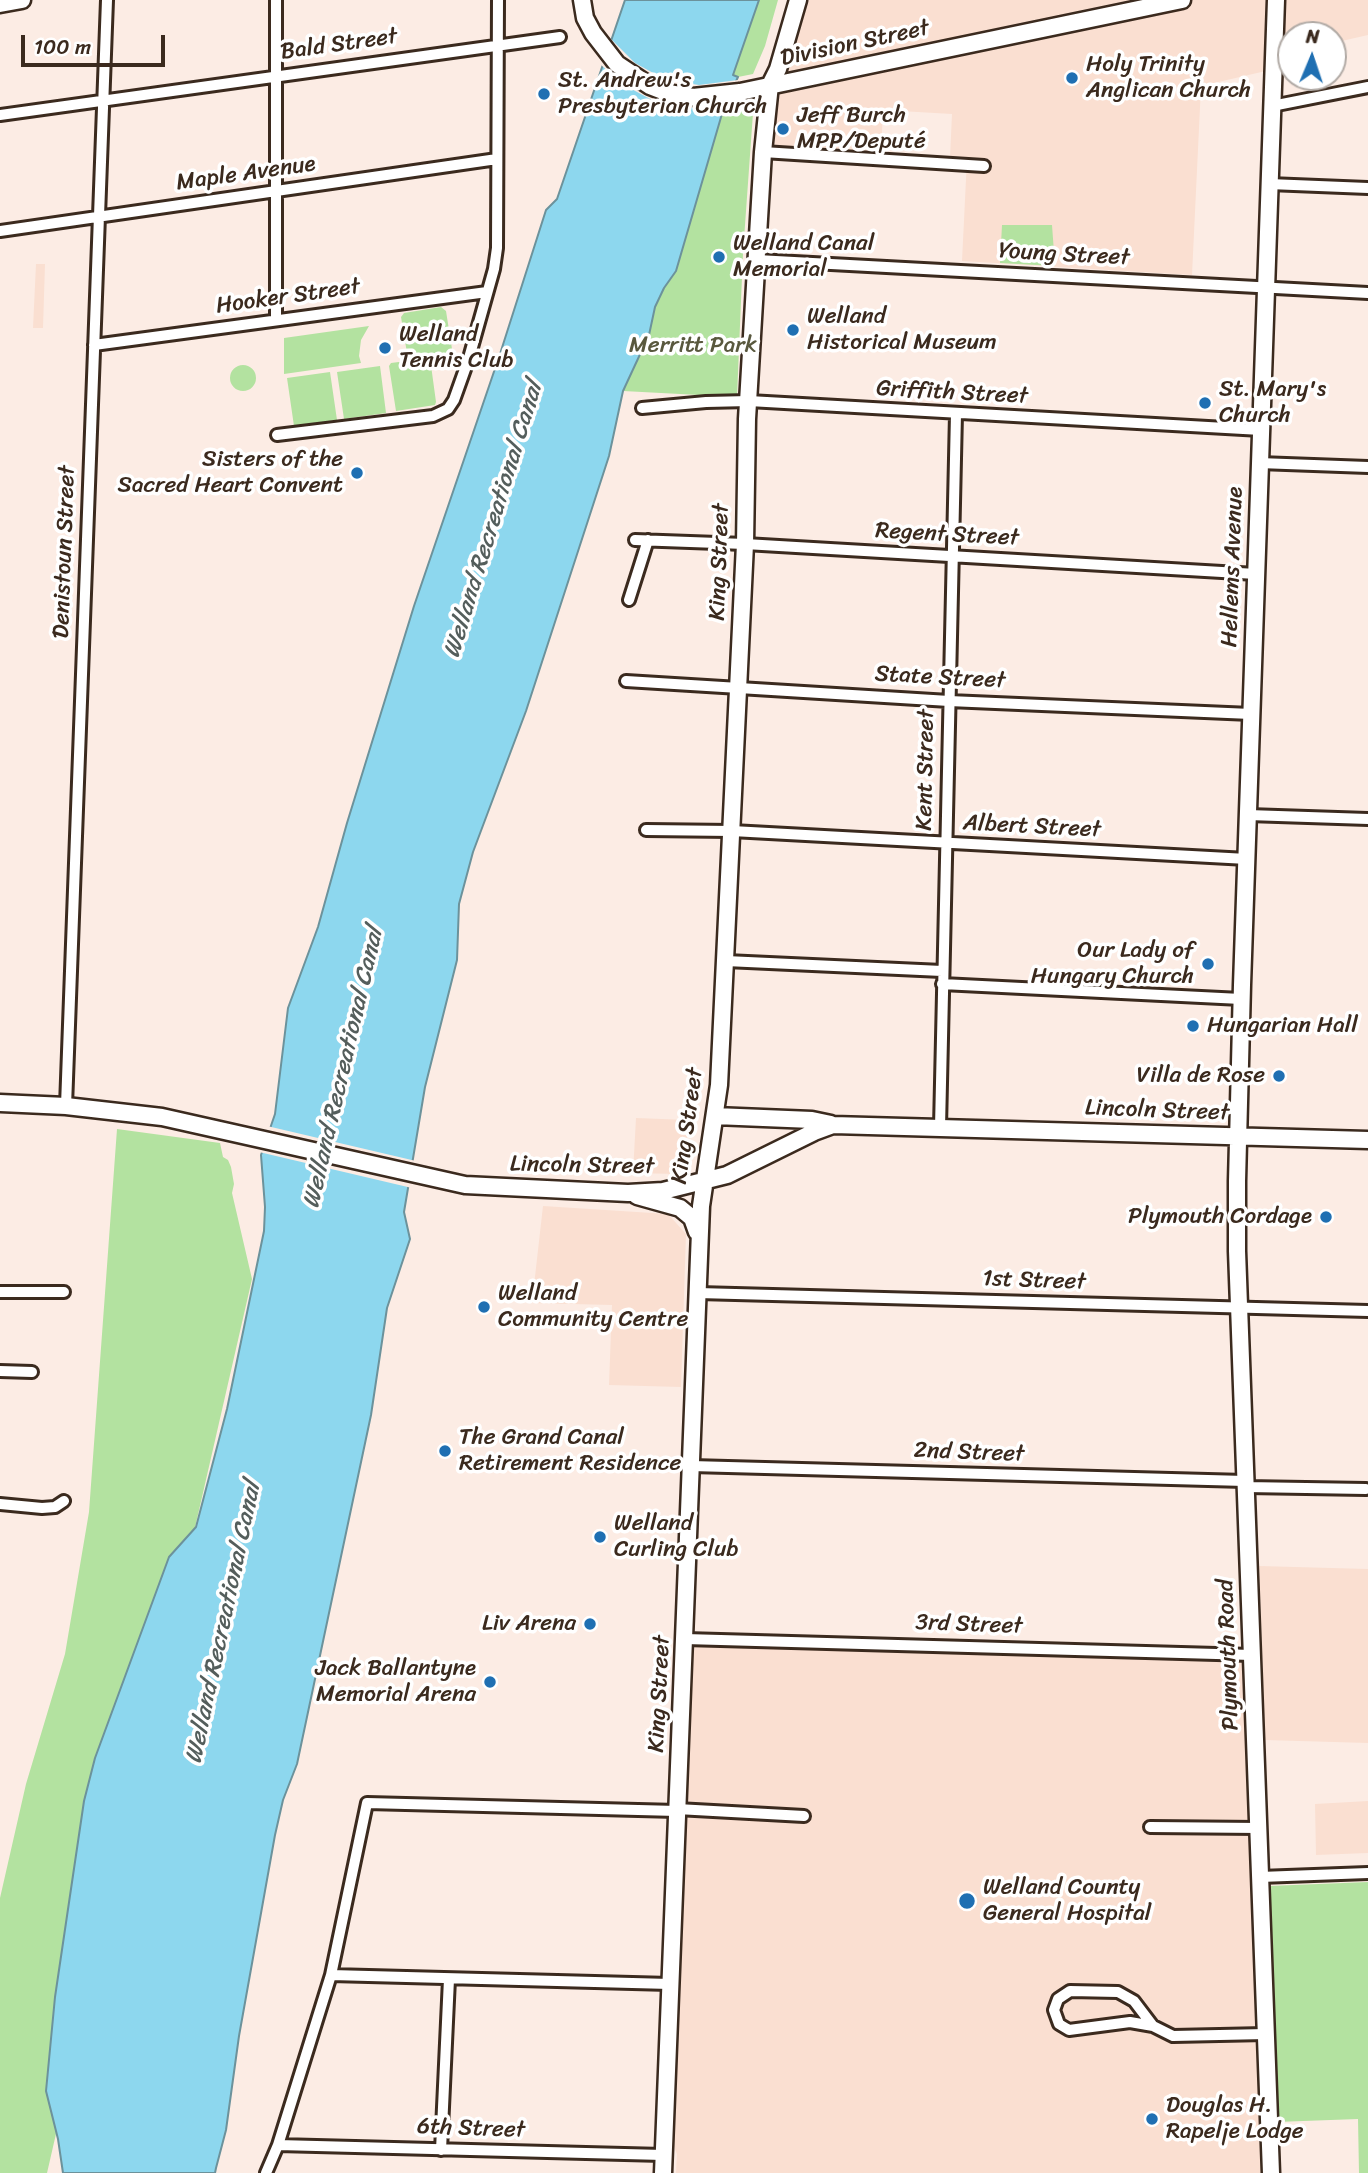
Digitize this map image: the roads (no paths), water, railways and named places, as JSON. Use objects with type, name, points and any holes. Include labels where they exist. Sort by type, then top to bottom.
[{"type":"main road","points":[[0,4],[22,0]]},
{"type":"main road","name":"Division Street","points":[[582,0],[585,18],[593,33],[617,64],[650,86],[668,93],[693,97],[740,92],[1131,5],[1182,0]]},
{"type":"main road","name":"King Street","points":[[663,2173],[699,1238],[704,1182],[719,1084],[745,544],[749,401],[763,152],[769,71],[786,0]]},
{"type":"main road","name":"King Street","points":[[770,85],[778,69],[798,0]]},
{"type":"main road","name":"Hellems Avenue","points":[[1238,1136],[1276,0]]},
{"type":"main road","name":"Lincoln Street","points":[[0,1103],[66,1105],[162,1117],[425,1177],[495,1188],[628,1193],[663,1191],[727,1175],[833,1125],[1368,1140]]},
{"type":"main road","points":[[715,1116],[812,1121],[833,1125]]},
{"type":"main road","name":"Plymouth Road","points":[[1238,1136],[1245,1484],[1271,2173]]},
{"type":"main road","points":[[628,1193],[680,1208],[692,1218],[699,1238]]},
{"type":"street","name":"Denistoun Street","points":[[66,1105],[107,0]]},
{"type":"street","points":[[276,0],[276,320]]},
{"type":"street","points":[[277,435],[442,413],[448,409],[458,390],[488,292],[497,248],[498,0]]},
{"type":"street","name":"Bald Street","points":[[0,115],[560,37]]},
{"type":"street","points":[[1272,106],[1368,87]]},
{"type":"street","points":[[763,152],[984,166]]},
{"type":"street","name":"Maple Avenue","points":[[0,231],[497,159]]},
{"type":"street","points":[[1269,184],[1368,188]]},
{"type":"street","name":"Young Street","points":[[757,260],[1368,293]]},
{"type":"street","name":"Hooker Street","points":[[94,345],[488,292]]},
{"type":"street","name":"Griffith Street","points":[[642,408],[749,401],[1261,430]]},
{"type":"street","name":"Kent Street","points":[[940,1127],[956,414]]},
{"type":"street","points":[[1259,463],[1368,467]]},
{"type":"street","name":"Regent Street","points":[[635,540],[1256,574]]},
{"type":"street","points":[[629,600],[648,540]]},
{"type":"street","name":"State Street","points":[[626,681],[949,701],[1251,714]]},
{"type":"street","points":[[1248,815],[1368,819]]},
{"type":"street","name":"Albert Street","points":[[646,830],[732,831],[1247,859]]},
{"type":"street","points":[[726,961],[942,971]]},
{"type":"street","points":[[942,984],[1241,999]]},
{"type":"street","points":[[0,1292],[64,1292]]},
{"type":"street","name":"1st Street","points":[[698,1293],[1368,1311]]},
{"type":"street","points":[[0,1371],[32,1372]]},
{"type":"street","name":"2nd Street","points":[[691,1466],[1366,1489]]},
{"type":"street","points":[[0,1504],[42,1508],[55,1507],[64,1501]]},
{"type":"street","name":"3rd Street","points":[[685,1639],[1252,1655]]},
{"type":"street","points":[[266,2173],[278,2145],[331,1975],[367,1803],[677,1810],[804,1816]]},
{"type":"street","points":[[1150,1826],[1259,1828]]},
{"type":"street","points":[[1260,1877],[1368,1873]]},
{"type":"street","points":[[331,1975],[670,1984]]},
{"type":"street","points":[[441,2150],[449,1979]]},
{"type":"street","points":[[1153,2026],[1130,2022],[1069,2030],[1057,2022],[1055,2006],[1060,1996],[1070,1991],[1118,1992],[1134,2001],[1153,2026],[1166,2034],[1180,2037],[1266,2034]]},
{"type":"street","name":"6th Street","points":[[278,2145],[663,2155]]},
{"type":"water","name":"Welland Recreational Canal","points":[[625,0],[759,0],[733,75],[738,77],[724,107],[676,271],[655,307],[649,335],[623,391],[609,456],[526,711],[473,852],[459,904],[457,960],[425,1087],[404,1212],[410,1239],[387,1308],[371,1415],[297,1764],[283,1800],[275,1835],[239,2036],[226,2130],[215,2173],[63,2173],[46,2091],[55,1997],[84,1801],[95,1758],[169,1557],[196,1527],[227,1409],[264,1231],[261,1155],[275,1114],[288,1008],[318,927],[414,606],[546,210],[557,199]]},
{"type":"place","name":"Holy Trinity Anglican Church","points":[[1072,78]]},
{"type":"place","name":"St. Andrew's Presbyterian Church","points":[[544,94]]},
{"type":"place","name":"Jeff Burch MPP/Deputé","points":[[783,129]]},
{"type":"place","name":"Welland Canal Memorial","points":[[719,257]]},
{"type":"place","name":"Welland Historical Museum","points":[[793,330]]},
{"type":"place","name":"Welland Tennis Club","points":[[385,348]]},
{"type":"place","name":"St. Mary's Church","points":[[1205,403]]},
{"type":"place","name":"Sisters of the Sacred Heart Convent","points":[[357,473]]},
{"type":"place","name":"Our Lady of Hungary Church","points":[[1208,964]]},
{"type":"place","name":"Hungarian Hall","points":[[1193,1026]]},
{"type":"place","name":"Villa de Rose","points":[[1279,1076]]},
{"type":"place","name":"Plymouth Cordage","points":[[1326,1217]]},
{"type":"place","name":"Welland Community Centre","points":[[484,1307]]},
{"type":"place","name":"The Grand Canal Retirement Residence","points":[[445,1451]]},
{"type":"place","name":"Welland Curling Club","points":[[600,1537]]},
{"type":"place","name":"Liv Arena","points":[[590,1624]]},
{"type":"place","name":"Jack Ballantyne Memorial Arena","points":[[490,1682]]},
{"type":"place","name":"Welland County General Hospital","points":[[967,1901]]},
{"type":"place","name":"Douglas H. Rapelje Lodge","points":[[1152,2119]]},
{"type":"park label","name":"Merritt Park","points":[[693,346]]}]
